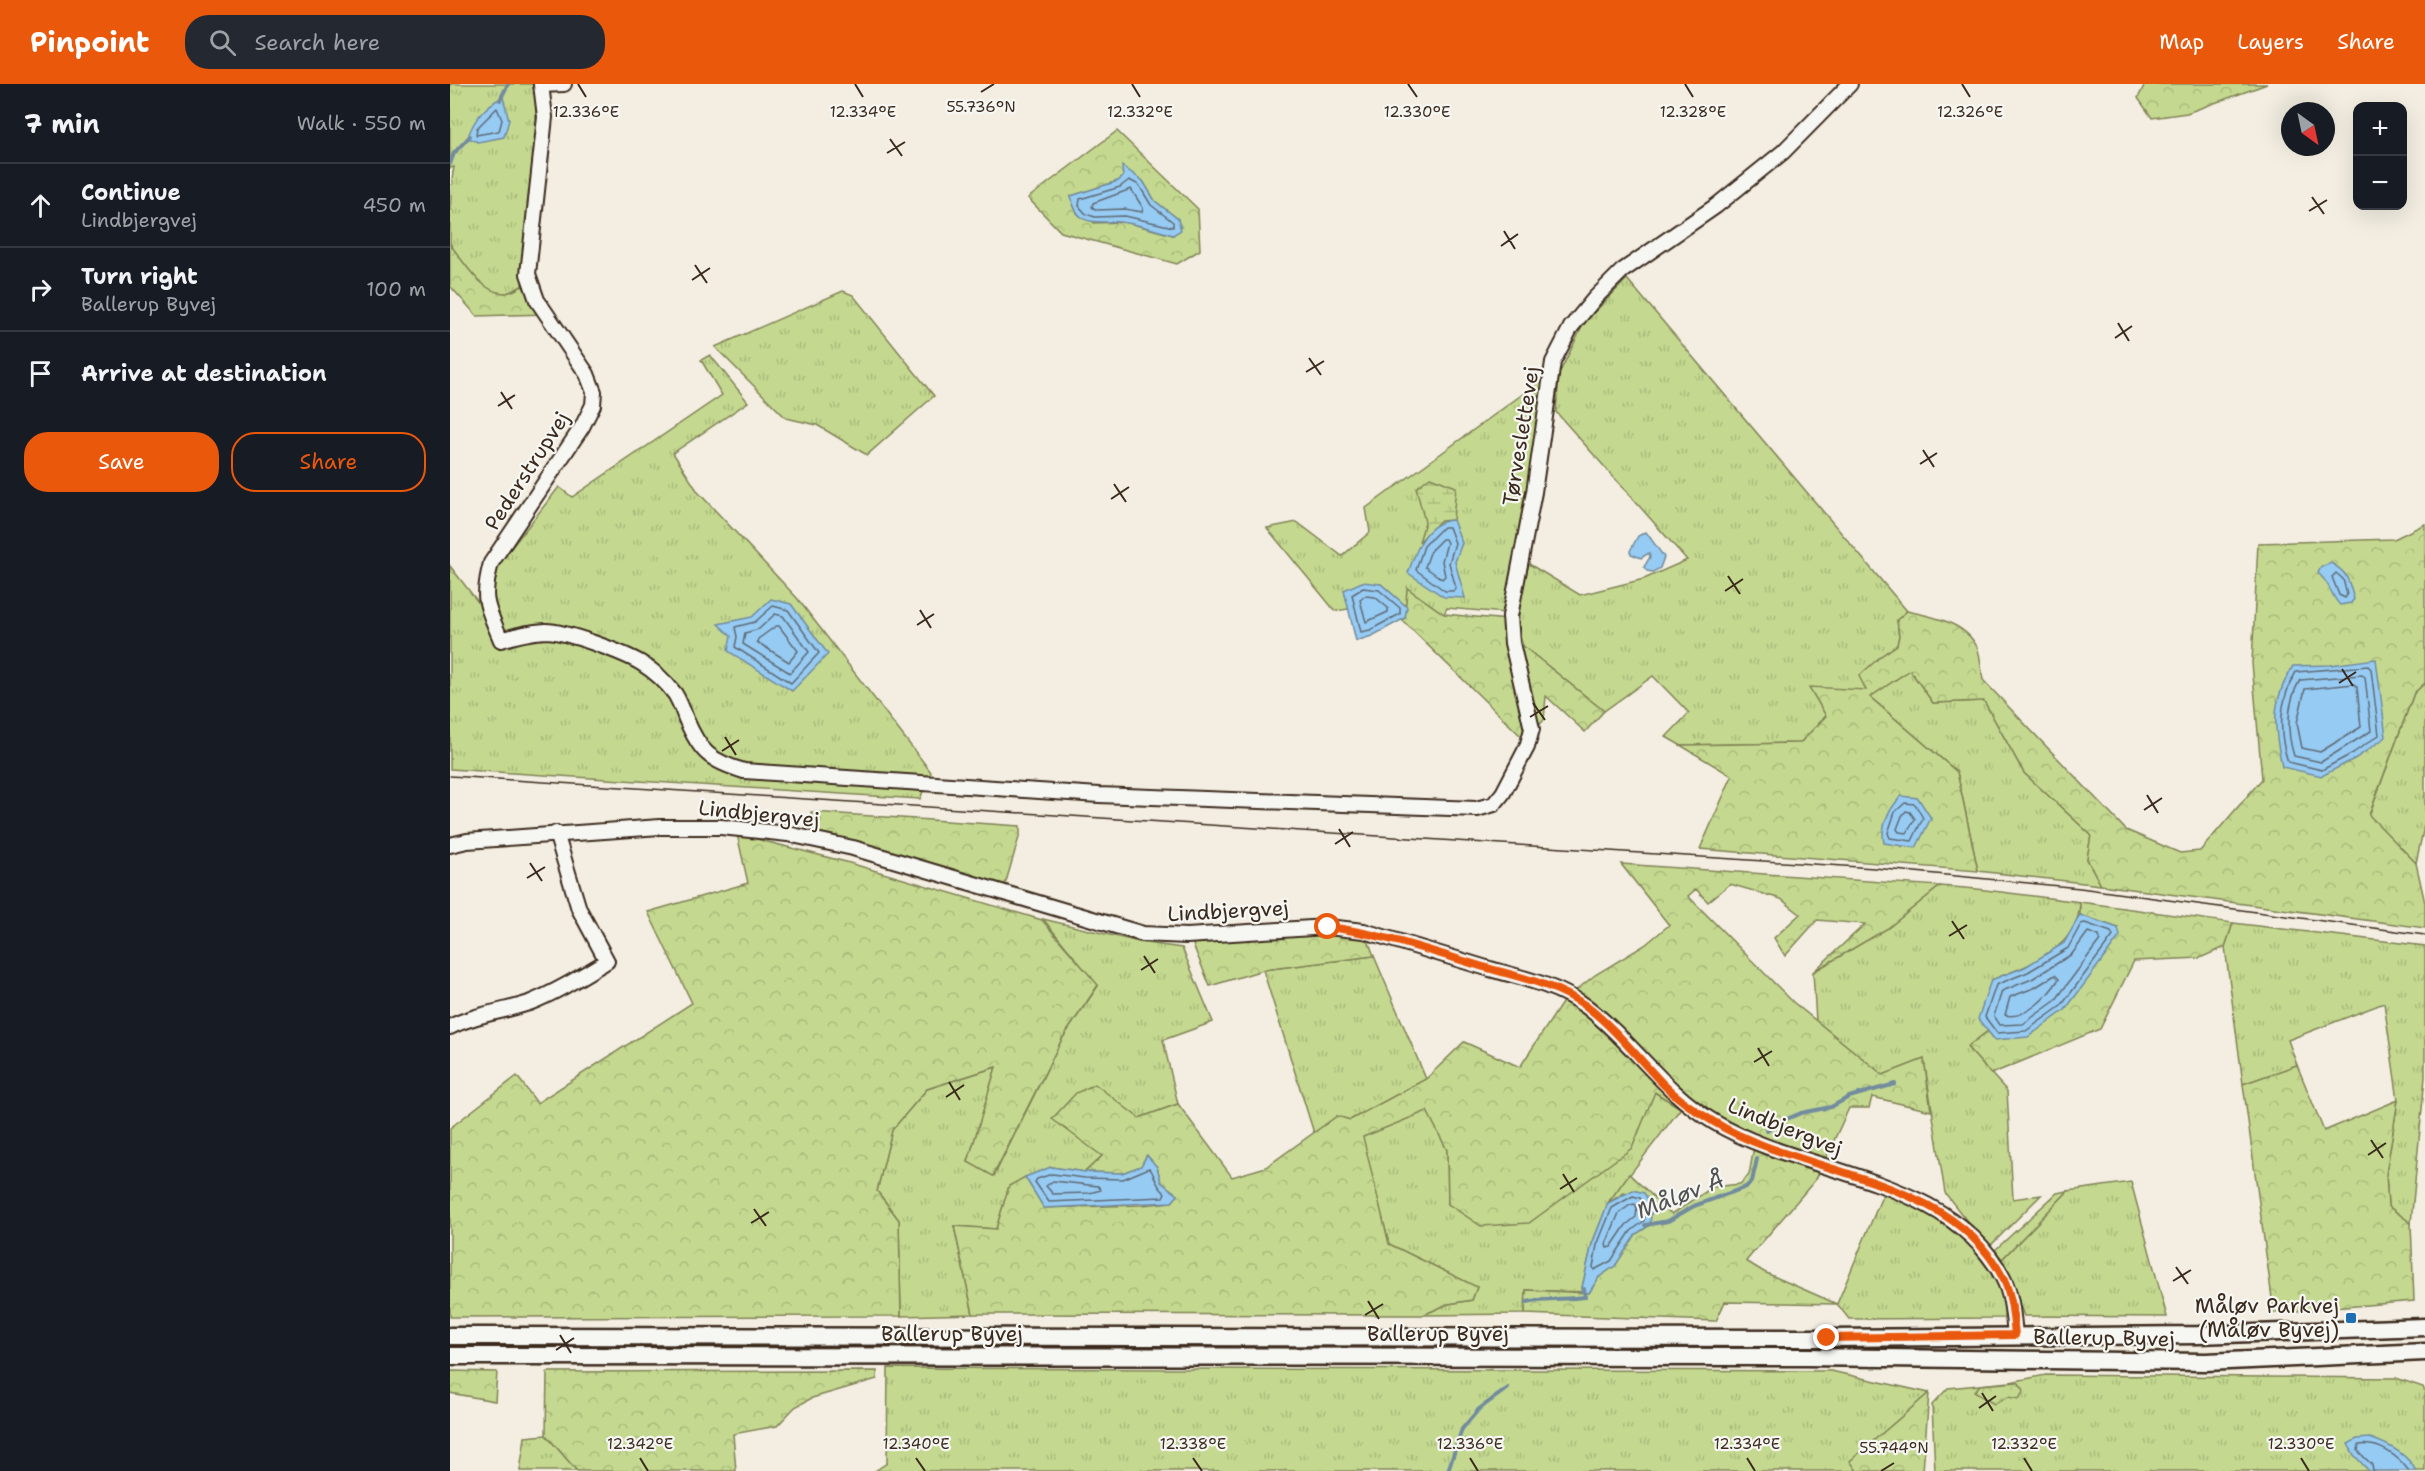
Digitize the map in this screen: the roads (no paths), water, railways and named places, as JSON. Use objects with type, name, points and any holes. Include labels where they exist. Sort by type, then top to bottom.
[{"type":"main road","name":"Ballerup Byvej","points":[[450,1336],[1744,1338],[2198,1335],[2425,1327]]},
{"type":"main road","name":"Ballerup Byvej","points":[[450,1356],[1805,1357],[2206,1362],[2425,1352]]},
{"type":"street","name":"Pederstrupvej","points":[[501,640],[487,606],[484,589],[491,563],[582,428],[592,405],[594,392],[587,374],[537,300],[528,274],[545,117],[541,85],[564,84]]},
{"type":"street","name":"Tørveslettevej","points":[[501,640],[522,634],[549,631],[573,636],[641,663],[662,679],[676,696],[696,742],[707,755],[722,764],[744,771],[1233,802],[1477,809],[1494,804],[1503,793],[1527,747],[1532,729],[1512,643],[1510,616],[1534,492],[1553,362],[1571,327],[1622,271],[1716,206],[1783,152],[1850,84]]},
{"type":"street","name":"Lindbjergvej","points":[[450,845],[467,841],[556,833],[691,827],[721,827],[788,834],[853,848],[1143,934],[1187,936],[1328,927],[1344,928],[1364,931],[1532,981],[1567,994],[1585,1006],[1604,1021],[1665,1086],[1714,1122],[1759,1144],[1914,1198],[1964,1229],[1989,1256],[2003,1279],[2012,1304],[2015,1335]]},
{"type":"street","points":[[450,1027],[553,993],[607,961],[579,909],[556,833]]},
{"type":"water","points":[[503,97],[509,120],[504,137],[478,142],[468,138],[481,114]]},
{"type":"water","points":[[1122,166],[1143,181],[1155,201],[1178,219],[1181,230],[1173,235],[1133,224],[1092,222],[1079,215],[1074,208],[1071,196],[1118,181],[1123,177]]},
{"type":"water","points":[[1453,520],[1462,543],[1455,562],[1465,598],[1444,597],[1408,573],[1423,539],[1435,526]]},
{"type":"water","points":[[1646,532],[1664,557],[1660,568],[1653,572],[1647,571],[1644,567],[1650,557],[1649,553],[1641,558],[1631,554],[1630,551],[1638,536]]},
{"type":"water","points":[[2331,563],[2347,578],[2354,599],[2351,603],[2340,605],[2325,580],[2318,573],[2321,567]]},
{"type":"water","points":[[1362,582],[1381,584],[1407,607],[1405,618],[1372,636],[1356,641],[1344,590]]},
{"type":"water","points":[[771,599],[791,604],[828,654],[792,691],[728,651],[731,636],[718,624],[752,617]]},
{"type":"water","points":[[2376,659],[2386,737],[2356,758],[2322,776],[2282,767],[2276,727],[2277,704],[2280,692],[2293,666],[2330,665]]},
{"type":"water","points":[[1901,796],[1918,798],[1931,818],[1916,848],[1884,843],[1883,830],[1886,818]]},
{"type":"water","points":[[2080,915],[2118,928],[2120,936],[2065,1010],[2028,1037],[1995,1040],[1978,1019],[1991,980],[2025,967],[2064,943]]},
{"type":"water","points":[[1147,1155],[1157,1167],[1161,1182],[1178,1195],[1172,1202],[1044,1208],[1025,1177],[1051,1167],[1085,1172],[1122,1173],[1141,1166]]},
{"type":"water","points":[[1633,1190],[1644,1193],[1652,1205],[1650,1225],[1636,1234],[1615,1266],[1599,1277],[1589,1293],[1581,1292],[1592,1244],[1608,1203]]},
{"type":"water","points":[[2370,1438],[2396,1450],[2408,1459],[2416,1471],[2369,1471],[2354,1455],[2348,1444],[2357,1439]]},
{"type":"waterway","points":[[500,100],[508,84]]},
{"type":"waterway","points":[[450,164],[454,153],[470,136]]},
{"type":"waterway","name":"Måløv Å","points":[[1767,1131],[1782,1121],[1801,1113],[1831,1107],[1849,1097],[1895,1084]]},
{"type":"waterway","name":"Måløv Å","points":[[1645,1225],[1668,1221],[1694,1206],[1746,1187],[1752,1181],[1757,1159]]},
{"type":"waterway","name":"Måløv Å","points":[[1527,1302],[1585,1297],[1584,1289]]},
{"type":"waterway","name":"Måløv Å","points":[[1448,1471],[1462,1429],[1479,1409],[1508,1388]]},
{"type":"tram line","points":[[450,776],[1874,868],[2080,888],[2425,935]]},
{"type":"place","name":"Måløv Parkvej (Måløv Byvej)","points":[[2351,1318]]}]
